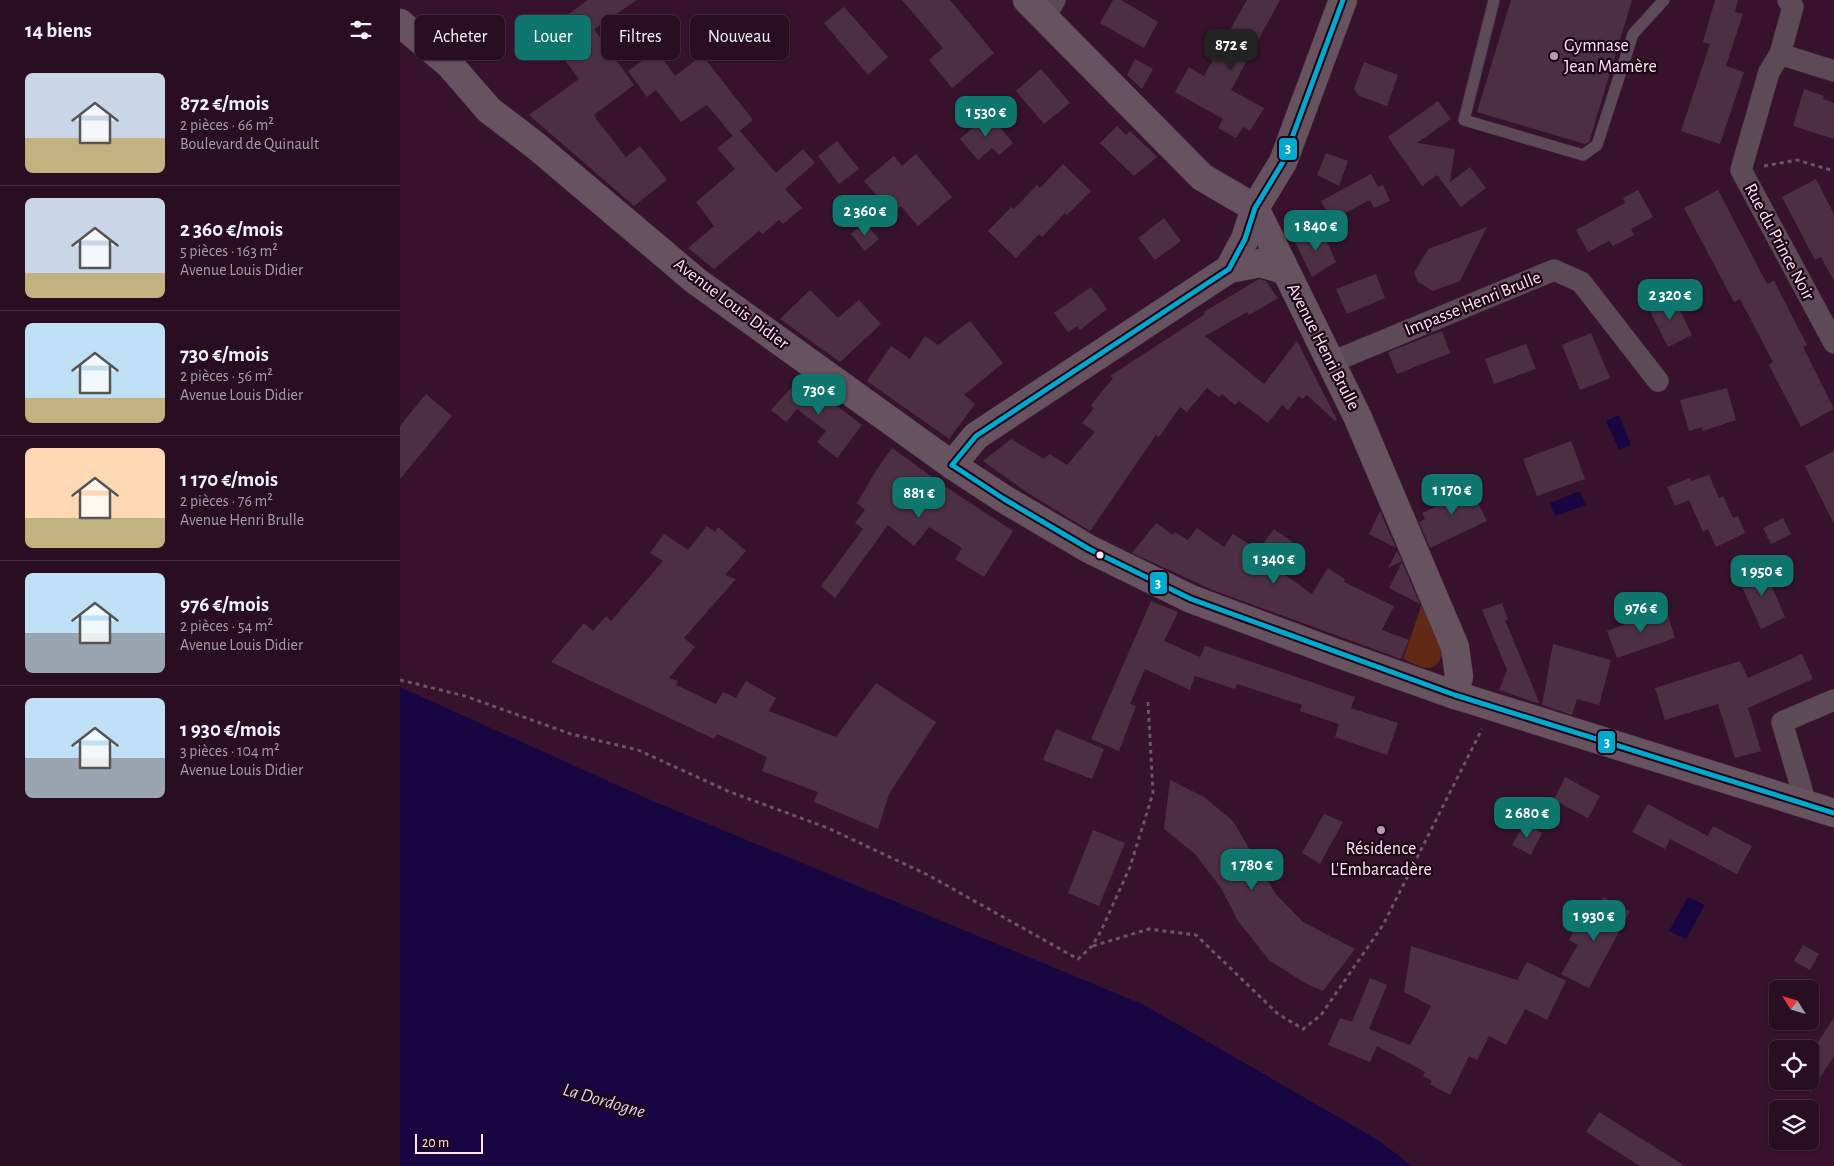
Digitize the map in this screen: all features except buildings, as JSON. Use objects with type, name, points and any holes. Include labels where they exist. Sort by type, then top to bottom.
[{"type":"main road","points":[[1228,269],[1245,239],[1255,208],[1284,162],[1343,0]]},
{"type":"main road","points":[[1042,6],[1202,177],[1255,208]]},
{"type":"main road","name":"Avenue Louis Didier","points":[[407,29],[450,65],[489,110],[535,144],[696,281],[952,465],[1004,499],[1089,549],[1191,599],[1455,694],[1834,813]]},
{"type":"main road","name":"Avenue Henri Brulle","points":[[1255,208],[1358,418],[1455,647],[1459,676],[1455,694]]},
{"type":"main road","points":[[952,465],[976,436],[1228,269],[1260,263],[1284,270]]},
{"type":"street","name":"Rue du Prince Noir","points":[[1788,0],[1793,8],[1780,54],[1769,72],[1741,170],[1834,343]]},
{"type":"street","points":[[1780,54],[1834,71]]},
{"type":"street","name":"Impasse Henri Brulle","points":[[1332,362],[1554,270],[1581,282],[1658,381]]},
{"type":"street","points":[[1806,804],[1782,722],[1834,700]]},
{"type":"lane","points":[[1494,0],[1464,120],[1583,155],[1597,145],[1633,34],[1664,0]]},
{"type":"path","points":[[1741,170],[1797,160],[1834,171]]},
{"type":"path","points":[[400,680],[464,696],[571,734],[638,750],[730,792],[828,828],[928,875],[1078,959],[1092,946],[1130,867],[1153,793],[1148,702]]},
{"type":"path","points":[[1092,946],[1149,928],[1196,935],[1278,1014],[1303,1029],[1321,1016],[1383,925],[1483,726]]},
{"type":"shaded area","points":[[1424,598],[1443,653],[1436,665],[1431,668],[1422,667],[1403,659]]},
{"type":"water","points":[[1619,415],[1631,445],[1619,450],[1606,421]]},
{"type":"water","points":[[1580,491],[1586,505],[1555,516],[1550,503]]},
{"type":"water","name":"La Dordogne","points":[[400,687],[648,799],[1144,1005],[1378,1140],[1412,1166],[400,1166]]},
{"type":"water","points":[[1688,897],[1705,905],[1686,939],[1669,931]]},
{"type":"transit line","name":"3","points":[[952,465],[976,436],[1229,269],[1245,239],[1255,208],[1283,162],[1343,0]]},
{"type":"transit line","name":"3","points":[[952,465],[1004,499],[1089,549],[1191,599],[1455,695],[1834,813]]},
{"type":"place","name":"Gymnase Jean Mamère","points":[[1554,56]]},
{"type":"place","name":"Résidence L'Embarcadère","points":[[1381,830]]}]
